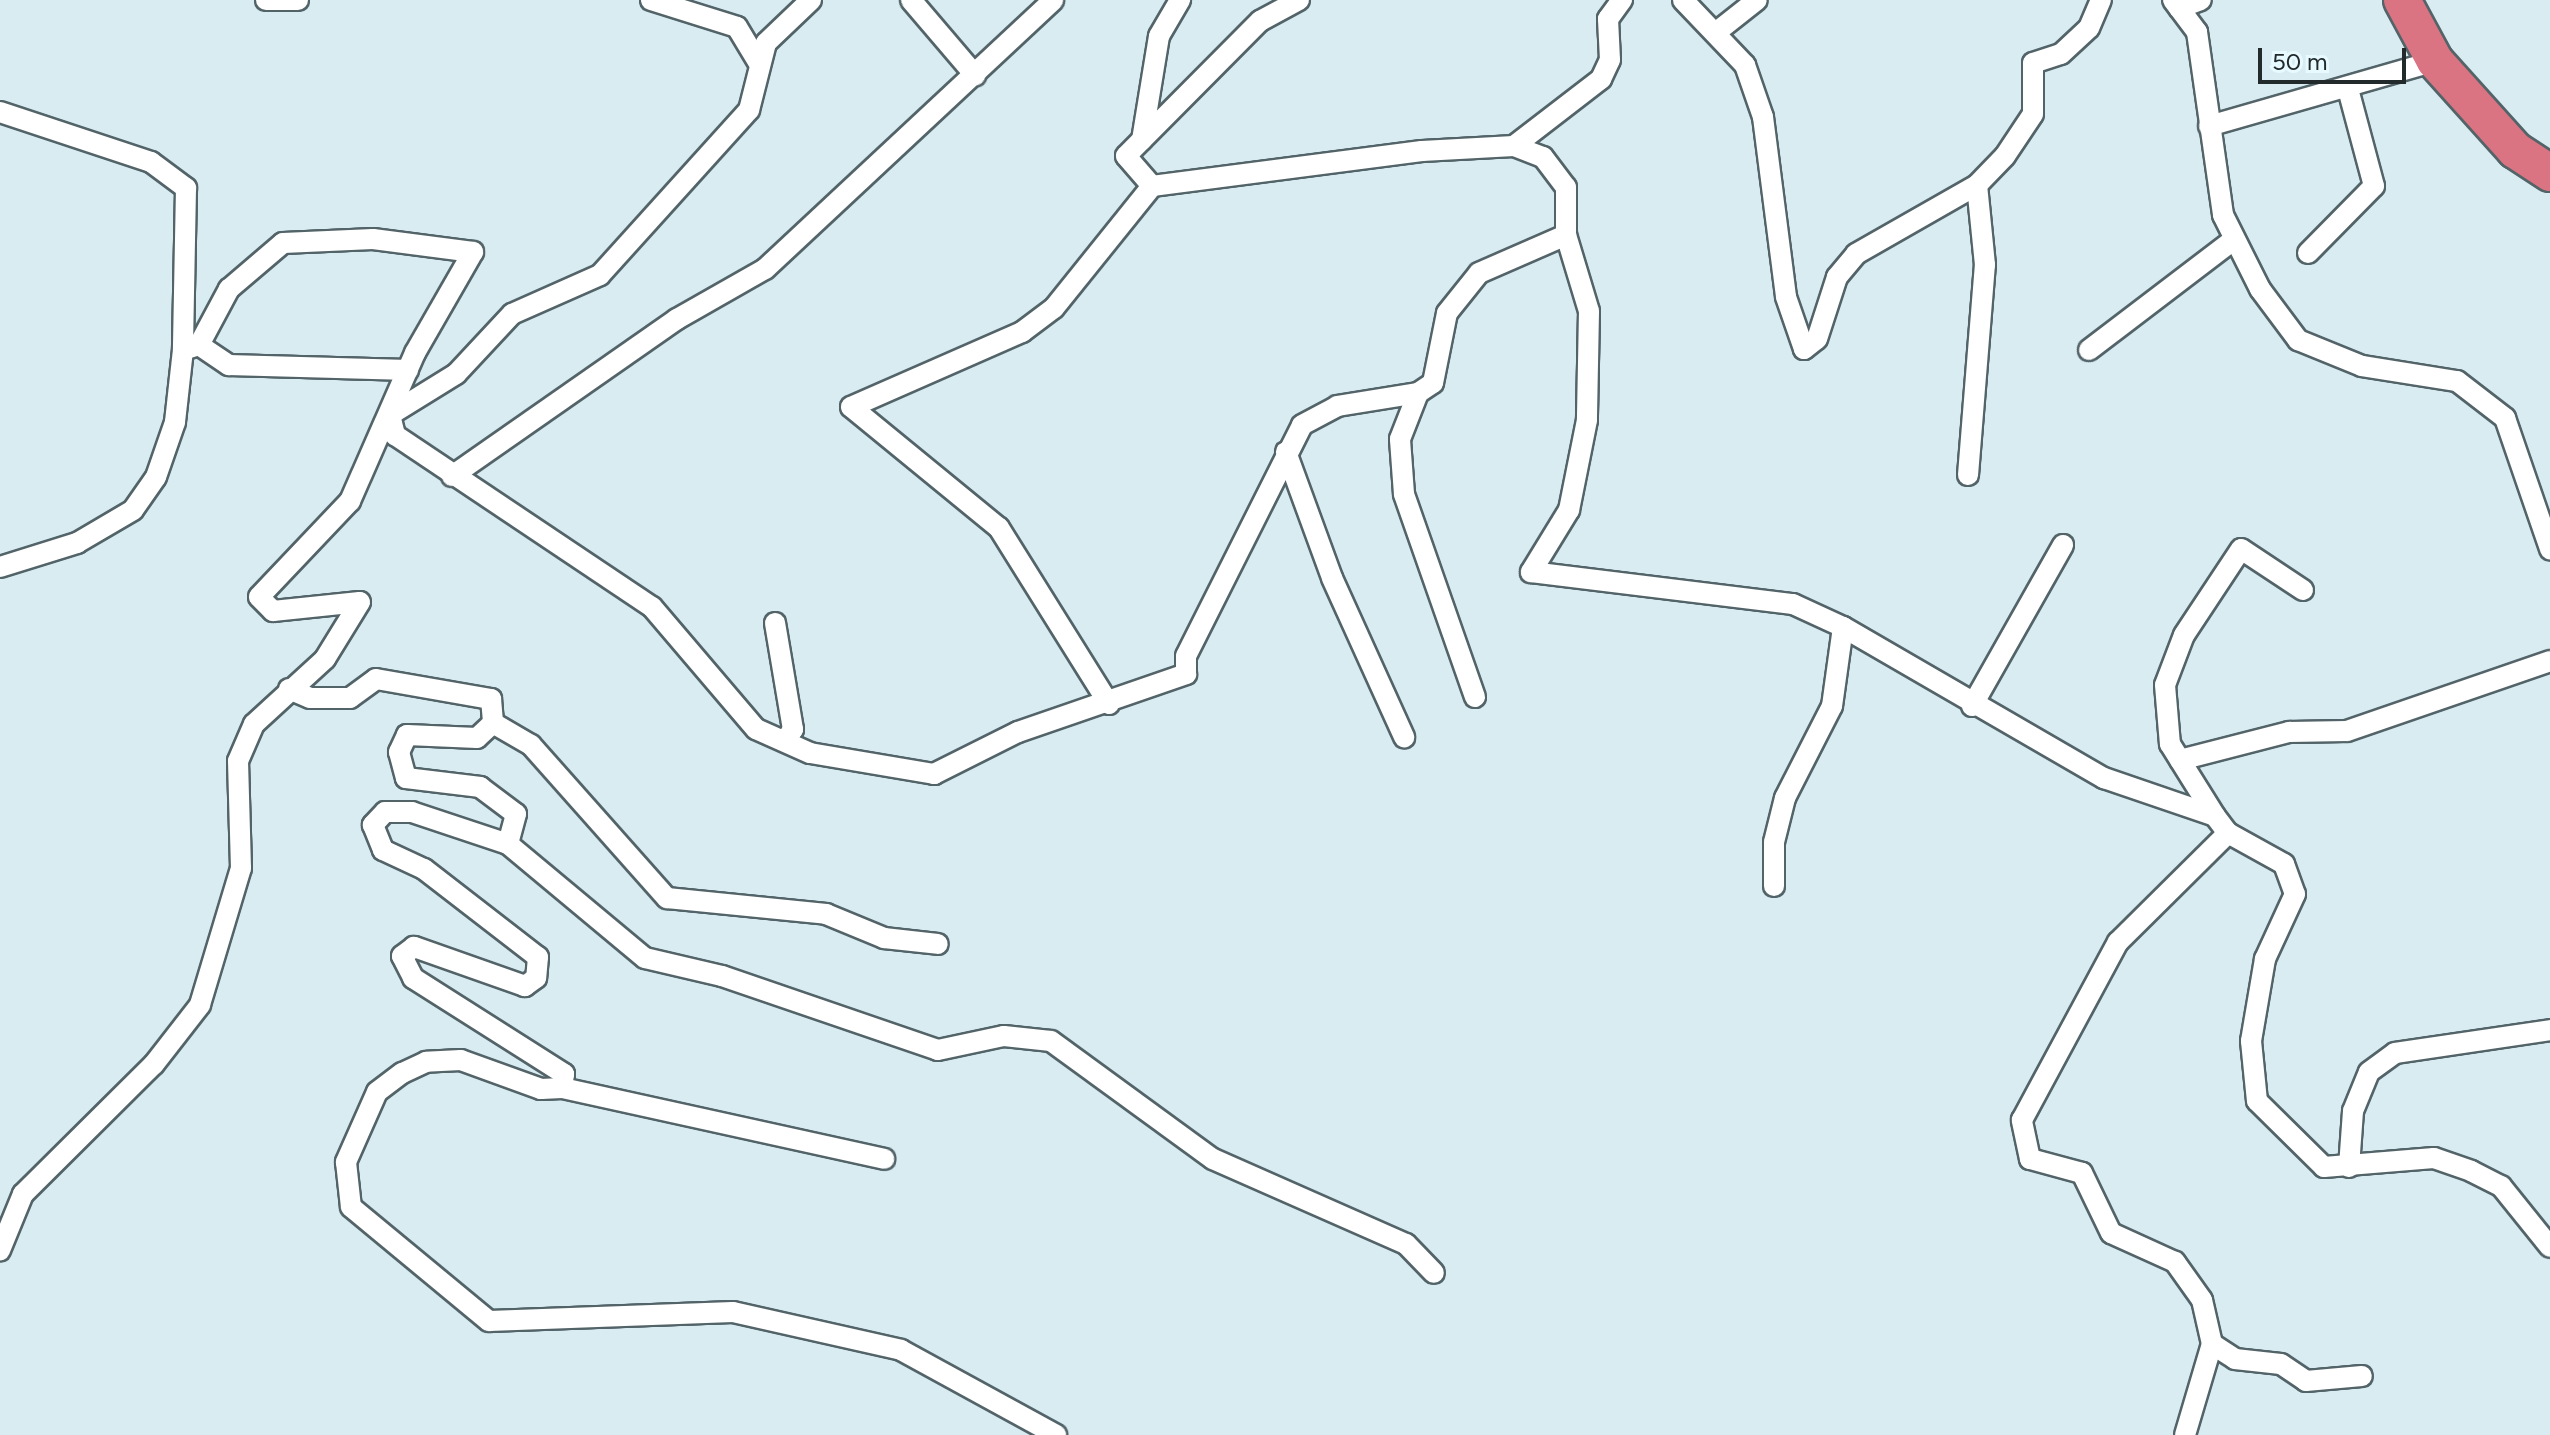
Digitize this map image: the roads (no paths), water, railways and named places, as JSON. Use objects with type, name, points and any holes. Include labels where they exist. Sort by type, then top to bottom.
[{"type":"highway","points":[[2402,0],[2435,61],[2515,150],[2550,173]]},
{"type":"street","points":[[266,0],[298,0]]},
{"type":"street","points":[[651,0],[737,27],[758,62]]},
{"type":"street","points":[[390,415],[456,374],[512,314],[600,275],[749,110],[758,62],[766,43],[811,0]]},
{"type":"street","points":[[911,0],[975,75]]},
{"type":"street","points":[[452,476],[677,319],[765,269],[791,237],[857,187],[1053,0]]},
{"type":"street","points":[[1142,140],[1159,36],[1180,0]]},
{"type":"street","points":[[1152,186],[1126,156],[1260,21],[1299,0]]},
{"type":"street","points":[[1514,146],[1601,79],[1610,60],[1608,19],[1622,0]]},
{"type":"street","points":[[1683,0],[1719,30],[1745,65],[1763,117],[1786,297],[1804,349],[1817,339],[1837,277],[1856,254],[1977,185],[2033,114],[2033,63],[2061,54],[2089,28],[2101,0]]},
{"type":"street","points":[[1719,30],[1757,0]]},
{"type":"street","points":[[2201,0],[2176,4],[2197,32],[2209,126],[2231,242],[2298,340],[2362,366],[2457,381],[2505,418],[2550,549]]},
{"type":"street","points":[[2209,126],[2348,89],[2435,61]]},
{"type":"street","points":[[2308,253],[2374,186],[2348,89]]},
{"type":"street","points":[[0,112],[151,162],[186,188],[191,348],[175,422],[156,477],[133,510],[77,543],[0,567]]},
{"type":"street","points":[[1109,704],[999,528],[851,407],[1022,332],[1054,308],[1152,186],[1361,155],[1514,146],[1543,157],[1566,187],[1566,235],[1589,311],[1587,420],[1569,510],[1531,572],[1793,604],[1843,627],[1972,706],[2104,778],[2221,824],[2284,864],[2295,894],[2265,959],[2251,1041],[2257,1101],[2324,1167],[2434,1158],[2471,1171],[2501,1186],[2550,1247]]},
{"type":"street","points":[[1968,475],[1985,265],[1977,185]]},
{"type":"street","points":[[390,415],[395,435],[652,607],[756,729],[810,753],[934,774],[1018,732],[1109,704],[1186,674],[1186,656],[1302,425],[1337,406],[1418,393],[1433,383],[1447,313],[1479,273],[1566,235]]},
{"type":"street","points":[[0,1250],[23,1194],[154,1064],[200,1005],[241,868],[238,761],[254,724],[325,659],[360,602],[273,611],[259,597],[350,501],[408,370],[473,252],[373,239],[283,243],[229,289],[191,348]]},
{"type":"street","points":[[2089,350],[2231,242]]},
{"type":"street","points":[[191,348],[229,365],[408,370]]},
{"type":"street","points":[[1418,393],[1400,439],[1404,494],[1475,697]]},
{"type":"street","points":[[1286,452],[1332,578],[1404,737]]},
{"type":"street","points":[[1972,706],[2063,545]]},
{"type":"street","points":[[2221,824],[2170,744],[2165,685],[2184,635],[2241,549],[2303,590]]},
{"type":"street","points":[[775,623],[793,729],[786,740]]},
{"type":"street","points":[[1774,886],[1781,813],[1832,706],[1843,627]]},
{"type":"street","points":[[2180,760],[2289,732],[2347,731],[2550,661]]},
{"type":"street","points":[[289,689],[310,698],[350,698],[376,679],[491,699],[493,723]]},
{"type":"street","points":[[493,723],[477,738],[407,735],[399,752],[406,778],[480,787],[516,814],[508,844]]},
{"type":"street","points":[[493,723],[531,745],[667,898],[826,914],[884,938],[938,944]]},
{"type":"street","points":[[562,1088],[564,1074],[549,1058],[463,1016],[413,978],[402,956],[414,947],[525,986],[536,978],[538,957],[424,869],[383,850],[373,825],[385,812],[412,812],[508,844],[645,958],[722,976],[938,1050],[1004,1036],[1051,1041],[1213,1159],[1406,1244],[1434,1273]]},
{"type":"street","points":[[2185,1435],[2212,1344],[2202,1300],[2175,1262],[2111,1233],[2082,1173],[2030,1159],[2022,1120],[2118,942],[2221,824]]},
{"type":"street","points":[[2349,1167],[2353,1111],[2369,1072],[2395,1053],[2550,1030]]},
{"type":"street","points":[[884,1159],[562,1088],[541,1089],[461,1060],[426,1062],[402,1073],[377,1092],[346,1162],[351,1207],[489,1321],[733,1312],[901,1350],[1056,1435]]},
{"type":"street","points":[[2212,1344],[2235,1359],[2281,1364],[2306,1381],[2362,1376]]}]
